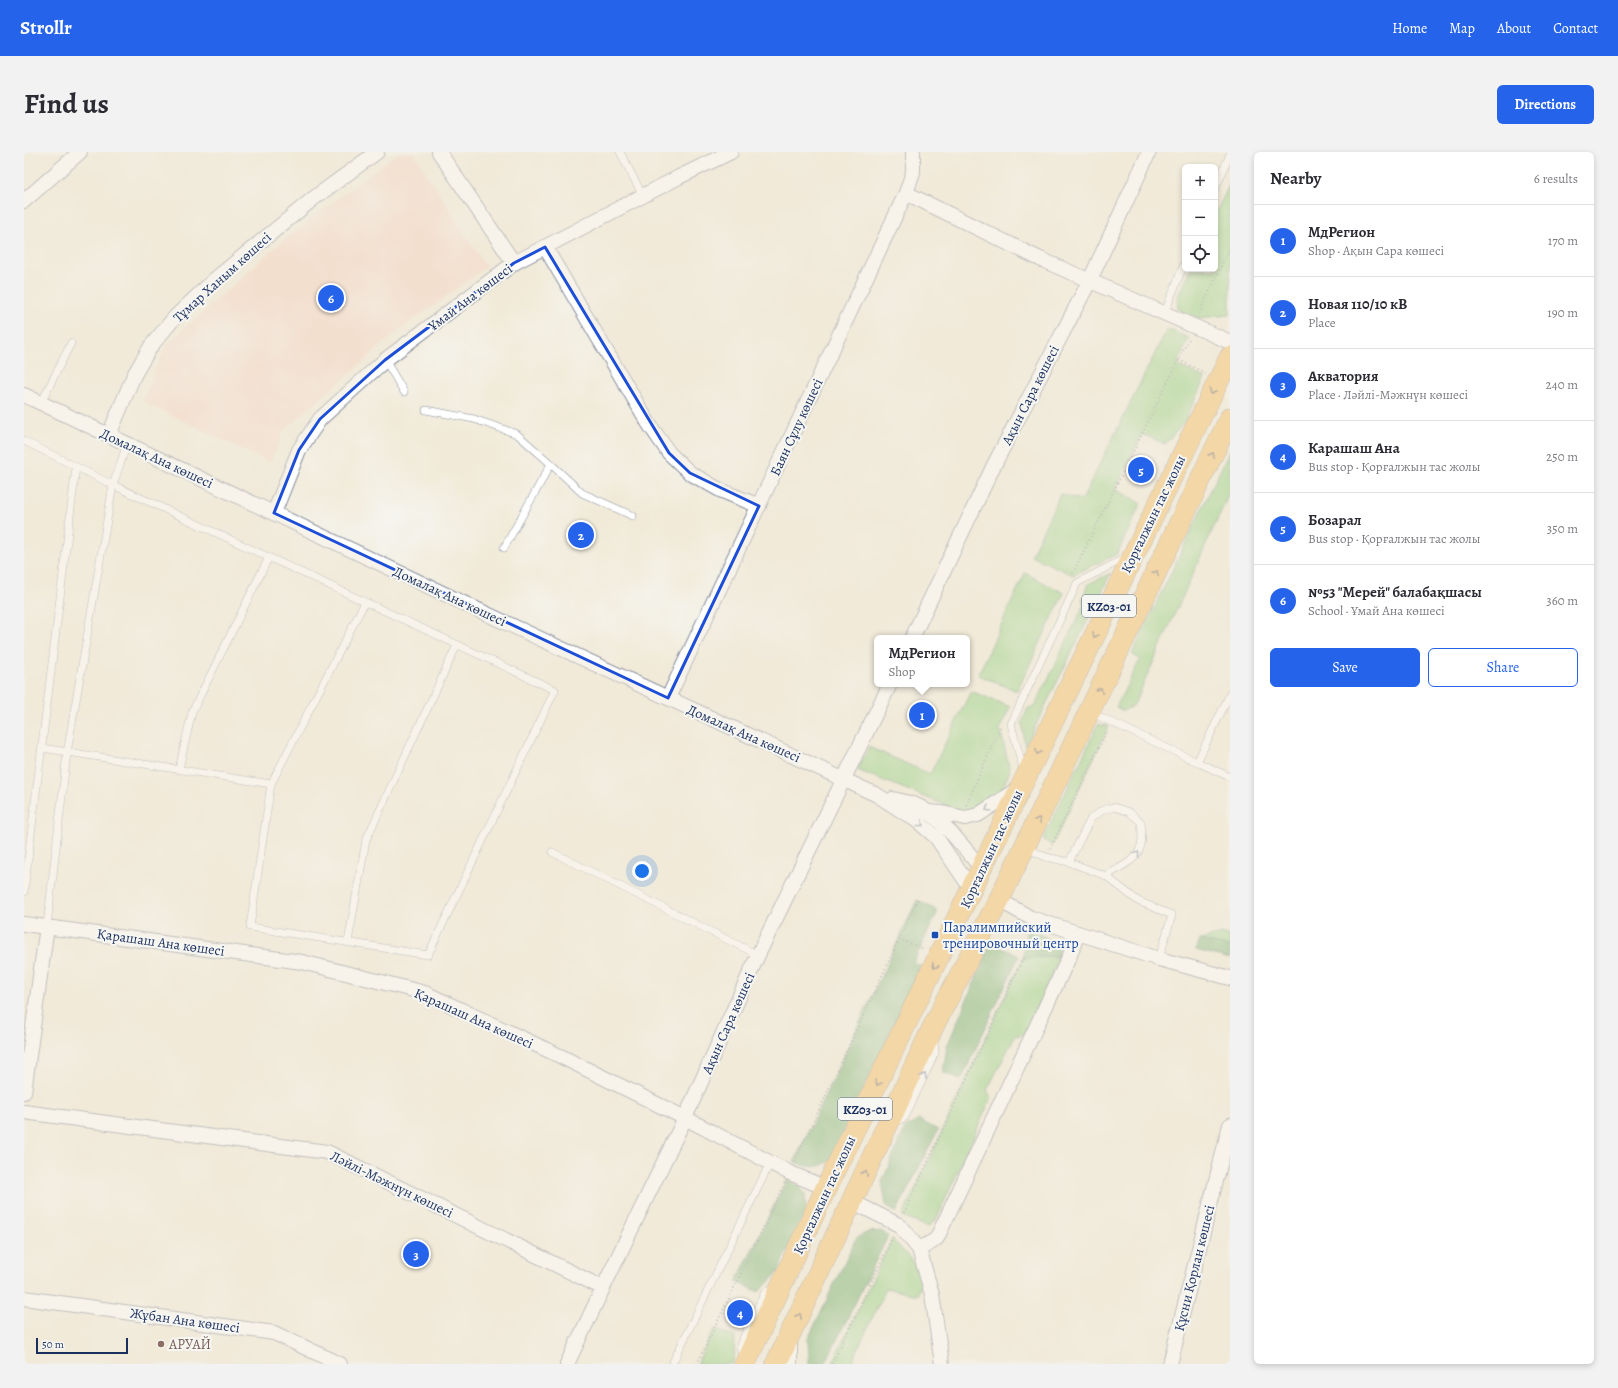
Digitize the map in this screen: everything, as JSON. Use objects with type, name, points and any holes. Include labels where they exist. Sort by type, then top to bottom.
[{"type":"main road","name":"Қорғалжын тас жолы","points":[[744,1364],[826,1188],[1230,358]]},
{"type":"main road","name":"Қорғалжын тас жолы","points":[[776,1364],[934,1025],[999,900],[1230,418]]},
{"type":"main road","points":[[982,869],[999,900]]},
{"type":"main road","points":[[972,890],[999,900]]},
{"type":"street","points":[[24,201],[80,152]]},
{"type":"street","name":"Тұмар Ханым көшесі","points":[[109,435],[134,375],[151,346],[175,317],[214,280],[314,198],[377,152]]},
{"type":"street","points":[[439,152],[514,263]]},
{"type":"street","name":"Ұмай Ана көшесі","points":[[274,513],[299,450],[320,420],[385,360],[514,263],[679,177],[731,152]]},
{"type":"street","name":"Баян Сұлу көшесі","points":[[668,698],[906,193],[913,172],[913,152]]},
{"type":"street","name":"Ақын Сара көшесі","points":[[913,635],[994,465],[1089,282],[1149,152]]},
{"type":"street","points":[[906,193],[1089,282],[1230,342]]},
{"type":"street","points":[[545,247],[649,424],[669,452],[690,473],[720,490],[759,506]]},
{"type":"street","name":"Домалақ Ана көшесі","points":[[24,395],[877,795],[916,820],[936,837],[972,890]]},
{"type":"street","name":"Ақын Сара көшесі","points":[[567,1364],[602,1288],[685,1118],[758,955],[889,687]]},
{"type":"street","points":[[928,812],[942,813],[965,818],[978,815],[1023,782]]},
{"type":"street","name":"Домалақ Ана көшесі","points":[[877,795],[919,807],[928,812],[956,838],[982,869]]},
{"type":"street","points":[[999,900],[1031,918],[1159,959],[1230,978]]},
{"type":"street","name":"Қарашаш Ана көшесі","points":[[24,924],[302,962],[425,993],[560,1056],[685,1118],[790,1173],[826,1188]]},
{"type":"street","points":[[24,1092],[47,926]]},
{"type":"street","points":[[919,1249],[936,1238],[1070,955],[1078,932]]},
{"type":"street","name":"Ләйлі-Мәжнүн көшесі","points":[[24,1112],[327,1152],[602,1288]]},
{"type":"street","name":"Құсни Қорлан көшесі","points":[[1170,1364],[1230,1125]]},
{"type":"street","points":[[851,1201],[899,1225],[919,1249],[932,1294],[942,1364]]},
{"type":"street","name":"Жұбан Ана көшесі","points":[[24,1298],[274,1333],[340,1364]]},
{"type":"street","points":[[789,1336],[790,1364]]},
{"type":"lane","points":[[620,152],[643,196]]},
{"type":"lane","points":[[1218,183],[1230,154]]},
{"type":"lane","points":[[1164,314],[1182,269]]},
{"type":"lane","points":[[41,403],[71,343]]},
{"type":"lane","points":[[385,360],[404,392]]},
{"type":"lane","points":[[426,410],[474,419],[517,434],[582,493],[633,516]]},
{"type":"lane","points":[[24,441],[113,485],[555,690],[428,955],[250,927],[271,784],[365,602]]},
{"type":"lane","points":[[47,926],[66,753],[113,485],[127,444]]},
{"type":"lane","points":[[504,548],[551,464]]},
{"type":"lane","points":[[24,892],[76,467]]},
{"type":"lane","points":[[1023,782],[1011,724],[1075,588],[1078,583],[1134,553]]},
{"type":"lane","points":[[179,770],[192,712],[269,557]]},
{"type":"lane","points":[[348,942],[366,840],[457,645]]},
{"type":"lane","points":[[1197,762],[1230,694]]},
{"type":"lane","points":[[1090,712],[1230,777]]},
{"type":"lane","points":[[42,748],[66,753],[271,784]]},
{"type":"lane","points":[[1069,862],[1090,818],[1103,810],[1114,807],[1129,812],[1142,822],[1143,836],[1141,851],[1130,863],[1106,876]]},
{"type":"lane","points":[[1024,847],[1046,857],[1069,862],[1106,876],[1138,901],[1172,915],[1159,959]]},
{"type":"lane","points":[[552,852],[758,955]]},
{"type":"lane","points":[[672,1364],[770,1163]]},
{"type":"path","points":[[1210,376],[1179,360],[1230,247]]},
{"type":"path","points":[[1046,857],[1111,722]]},
{"type":"path","points":[[697,1364],[790,1173],[919,897]]},
{"type":"path","points":[[899,939],[925,950],[928,943]]},
{"type":"path","points":[[902,1217],[1023,958]]},
{"type":"path","points":[[832,1364],[894,1234]]},
{"type":"highlighted area","points":[[545,247],[669,453],[690,473],[759,506],[668,698],[274,513],[299,450],[320,419],[385,360],[514,263]]},
{"type":"shaded area","points":[[399,152],[413,152],[486,267],[401,329],[284,430],[270,463],[142,401],[167,344],[286,238]]},
{"type":"green space","points":[[1230,183],[1230,315],[1198,318],[1178,310],[1177,298],[1189,272],[1218,272],[1218,209]]},
{"type":"green space","points":[[1167,329],[1189,338],[1177,365],[1205,378],[1184,423],[1165,444],[1142,434],[1115,489],[1141,503],[1117,554],[1073,575],[1031,556],[1060,494],[1082,500]]},
{"type":"green space","points":[[1230,450],[1230,491],[1134,705],[1123,711],[1116,707],[1140,660],[1132,654]]},
{"type":"green space","points":[[1025,573],[1064,593],[1017,691],[978,675]]},
{"type":"green space","points":[[1111,573],[1025,747],[1022,722],[1028,708],[1035,706],[1084,605],[1082,599],[1088,584]]},
{"type":"green space","points":[[971,691],[1010,707],[1000,728],[1010,771],[1003,787],[982,805],[963,812],[857,770],[869,747],[930,774]]},
{"type":"green space","points":[[1098,724],[1109,726],[1052,846],[1043,839]]},
{"type":"green space","points":[[917,900],[938,911],[913,963],[922,966],[830,1161],[813,1167],[794,1162]]},
{"type":"green space","points":[[1026,932],[1041,934],[1058,945],[1060,956],[1023,958]]},
{"type":"green space","points":[[1221,934],[1230,936],[1230,948],[1200,940]]},
{"type":"green space","points":[[1200,940],[1230,947],[1230,959],[1196,950]]},
{"type":"green space","points":[[991,943],[1019,956],[961,1080],[943,1072],[947,1046]]},
{"type":"green space","points":[[1060,956],[1025,1034],[1015,1036],[987,1090],[991,1098],[936,1220],[928,1227],[902,1217],[1023,958]]},
{"type":"green space","points":[[919,1120],[938,1130],[896,1213],[886,1205],[882,1182],[905,1128]]},
{"type":"green space","points":[[787,1179],[799,1186],[805,1194],[806,1210],[778,1273],[759,1292],[736,1282]]},
{"type":"green space","points":[[882,1231],[888,1236],[825,1364],[809,1364],[808,1339],[856,1238],[868,1232]]},
{"type":"green space","points":[[892,1239],[912,1261],[920,1273],[921,1279],[917,1295],[886,1288],[851,1364],[832,1364]]},
{"type":"green space","points":[[714,1329],[735,1337],[734,1359],[732,1364],[697,1364]]},
{"type":"place","name":"№53 \"Мерей\" балабақшасы","points":[[331,298]]},
{"type":"place","name":"Бозарал","points":[[1141,470]]},
{"type":"place","name":"Новая 110/10 кВ","points":[[581,535]]},
{"type":"place","name":"МдРегион","points":[[922,715]]},
{"type":"place","name":"Паралимпийский тренировочный центр","points":[[935,935]]},
{"type":"place","name":"Акватория","points":[[416,1254]]},
{"type":"place","name":"Карашаш Ана","points":[[740,1313]]},
{"type":"place","name":"АРУАЙ","points":[[161,1344]]}]
